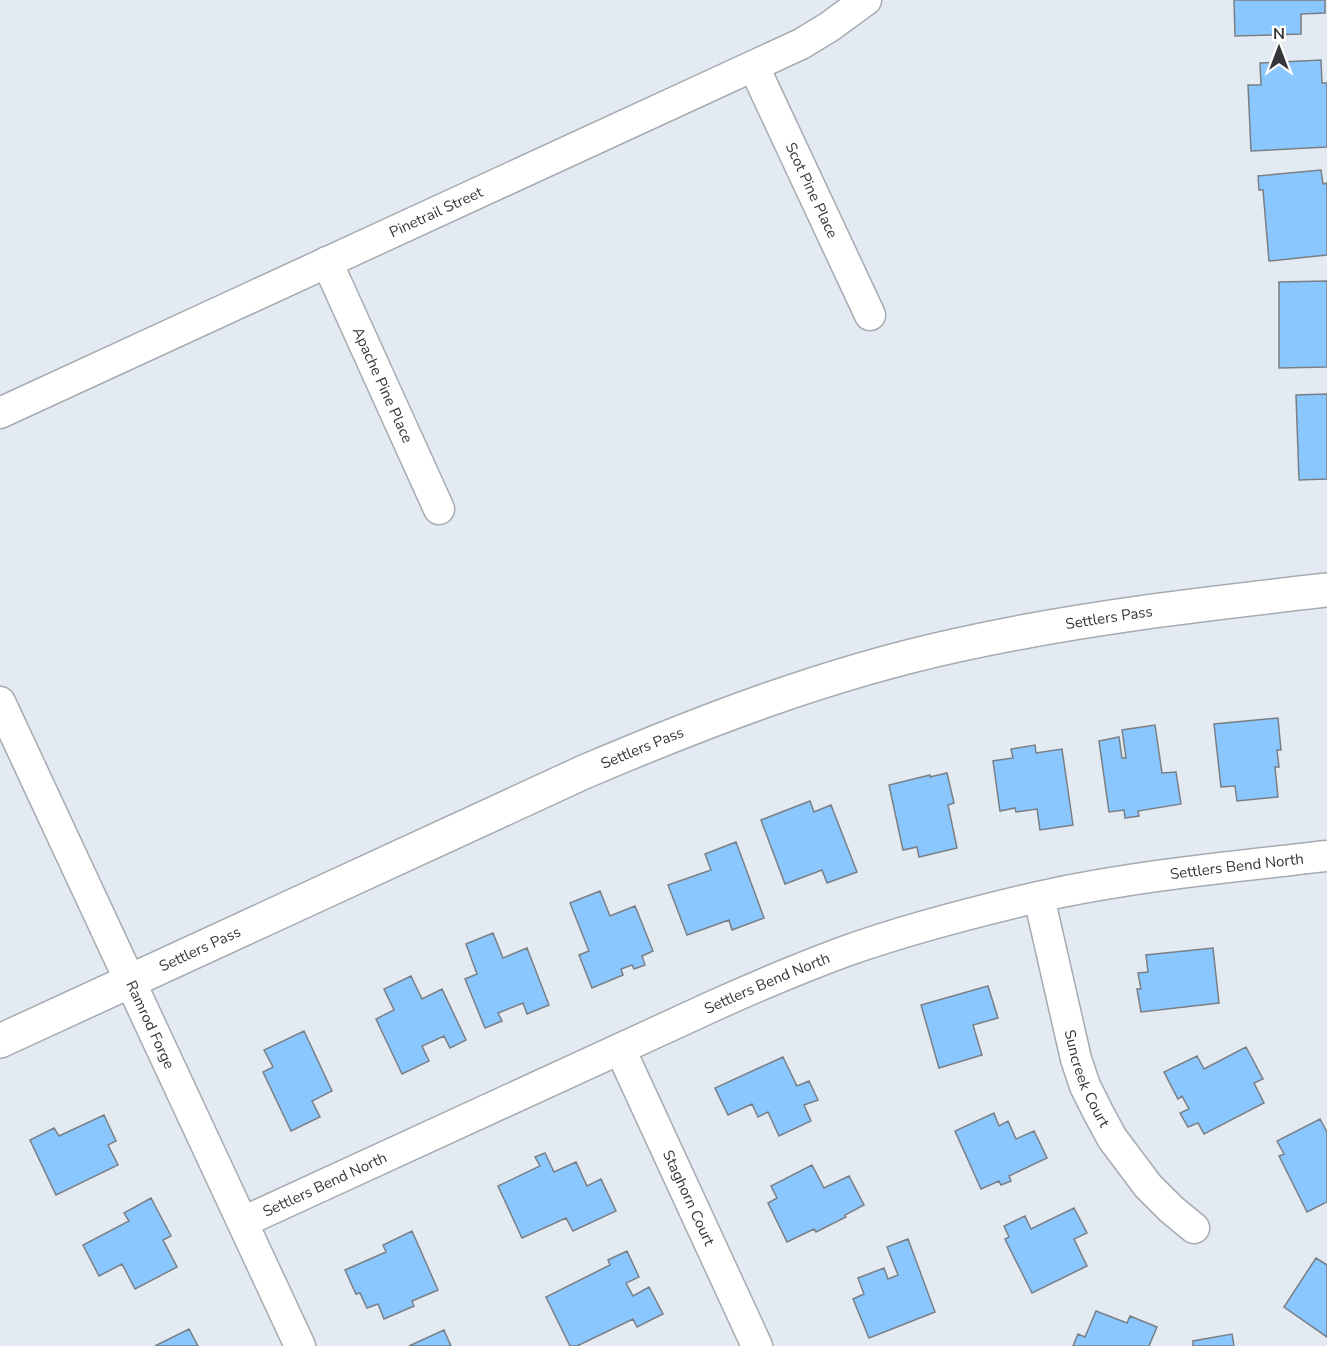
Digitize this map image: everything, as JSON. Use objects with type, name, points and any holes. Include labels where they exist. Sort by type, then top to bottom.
[{"type":"street","name":"Pinetrail Street","points":[[0,413],[754,67],[801,44],[866,0]]},
{"type":"street","name":"Scot Pine Place","points":[[754,67],[870,315]]},
{"type":"street","name":"Apache Pine Place","points":[[327,262],[439,509]]},
{"type":"street","name":"Settlers Pass","points":[[0,1041],[584,772],[772,697],[894,661],[1023,631],[1130,613],[1327,590]]},
{"type":"street","name":"Ramrod Forge","points":[[0,702],[300,1346]]},
{"type":"street","name":"Settlers Bend North","points":[[243,1222],[753,988],[846,951],[937,923],[1039,897],[1140,878],[1327,856]]},
{"type":"street","name":"Suncreek Court","points":[[1039,897],[1076,1059],[1085,1086],[1112,1138],[1148,1186],[1171,1209],[1194,1227]]},
{"type":"street","name":"Staghorn Court","points":[[620,1049],[757,1346]]},
{"type":"building","points":[[1234,0],[1325,0],[1325,13],[1301,14],[1301,34],[1235,36]]},
{"type":"building","points":[[1321,60],[1322,83],[1327,83],[1327,147],[1251,151],[1248,85],[1261,85],[1260,63]]},
{"type":"building","points":[[1321,170],[1323,184],[1327,183],[1327,255],[1269,261],[1263,190],[1259,190],[1258,176]]},
{"type":"building","points":[[1327,281],[1327,367],[1279,368],[1279,282]]},
{"type":"building","points":[[1327,394],[1327,479],[1299,480],[1296,395]]},
{"type":"building","points":[[1278,718],[1281,750],[1277,750],[1279,767],[1275,767],[1278,797],[1237,801],[1235,786],[1221,787],[1214,724]]},
{"type":"building","points":[[1155,725],[1162,773],[1176,772],[1181,804],[1138,811],[1139,816],[1125,818],[1124,810],[1109,812],[1099,741],[1119,737],[1122,758],[1126,758],[1122,730]]},
{"type":"building","points":[[1035,745],[1036,753],[1062,749],[1073,825],[1040,830],[1037,809],[1016,812],[1015,808],[1000,811],[993,761],[1013,758],[1011,749]]},
{"type":"building","points":[[947,773],[954,803],[948,805],[957,848],[919,857],[917,847],[903,850],[889,785]]},
{"type":"building","points":[[810,801],[814,812],[831,805],[857,872],[827,883],[822,870],[785,884],[761,820]]},
{"type":"building","points":[[736,842],[764,918],[732,930],[729,920],[687,935],[668,885],[711,870],[705,854]]},
{"type":"building","points":[[600,891],[610,916],[635,906],[653,951],[642,956],[645,965],[634,969],[632,965],[621,969],[623,975],[592,988],[579,955],[589,951],[570,903]]},
{"type":"building","points":[[493,933],[503,958],[527,948],[549,1005],[527,1014],[523,1003],[498,1013],[502,1021],[485,1028],[465,979],[477,974],[466,944]]},
{"type":"building","points":[[1213,948],[1219,1003],[1141,1012],[1137,989],[1141,989],[1138,973],[1148,972],[1146,955]]},
{"type":"building","points":[[411,976],[422,999],[442,989],[466,1040],[450,1048],[444,1036],[422,1046],[429,1061],[402,1074],[376,1019],[394,1010],[384,989]]},
{"type":"building","points":[[988,986],[998,1018],[973,1025],[982,1055],[939,1068],[921,1005]]},
{"type":"building","points":[[304,1031],[332,1091],[312,1101],[320,1117],[291,1131],[263,1072],[273,1067],[264,1050]]},
{"type":"building","points":[[1246,1047],[1263,1079],[1254,1083],[1264,1103],[1204,1134],[1198,1123],[1188,1127],[1180,1113],[1189,1109],[1182,1096],[1178,1099],[1164,1072],[1197,1056],[1204,1069]]},
{"type":"building","points":[[783,1057],[797,1086],[809,1081],[818,1100],[804,1105],[811,1121],[779,1136],[768,1112],[758,1117],[752,1104],[728,1115],[715,1088]]},
{"type":"building","points":[[994,1113],[999,1126],[1008,1121],[1016,1139],[1034,1131],[1047,1158],[1009,1176],[1011,1181],[1001,1185],[999,1181],[981,1189],[955,1131]]},
{"type":"building","points":[[104,1115],[116,1141],[108,1145],[118,1165],[56,1195],[30,1140],[54,1128],[59,1136]]},
{"type":"building","points":[[1320,1119],[1327,1132],[1327,1202],[1307,1212],[1279,1156],[1284,1154],[1277,1141]]},
{"type":"building","points":[[545,1153],[554,1172],[576,1162],[587,1186],[601,1179],[616,1211],[573,1231],[566,1218],[522,1238],[498,1186],[540,1166],[535,1157]]},
{"type":"building","points":[[812,1165],[824,1188],[849,1176],[864,1205],[816,1232],[814,1229],[787,1242],[768,1203],[777,1198],[771,1186]]},
{"type":"building","points":[[151,1198],[171,1236],[163,1240],[177,1267],[135,1289],[122,1264],[99,1276],[83,1245],[129,1221],[124,1213]]},
{"type":"building","points":[[1074,1208],[1087,1233],[1074,1239],[1087,1266],[1032,1293],[1005,1239],[1009,1237],[1004,1226],[1025,1216],[1031,1229]]},
{"type":"building","points":[[412,1231],[438,1290],[412,1301],[414,1306],[384,1319],[378,1304],[367,1308],[360,1293],[356,1294],[345,1270],[386,1252],[383,1245]]},
{"type":"building","points":[[908,1239],[935,1312],[869,1338],[853,1299],[864,1294],[858,1278],[884,1268],[888,1279],[898,1275],[887,1247]]},
{"type":"building","points":[[627,1251],[639,1277],[626,1283],[633,1296],[649,1287],[663,1314],[637,1327],[633,1319],[577,1346],[570,1346],[546,1297],[610,1265],[608,1260]]},
{"type":"building","points":[[1316,1258],[1327,1265],[1327,1337],[1284,1307]]},
{"type":"building","points":[[1096,1311],[1127,1323],[1130,1316],[1157,1327],[1149,1346],[1073,1346],[1078,1334],[1085,1337]]},
{"type":"building","points":[[189,1329],[198,1346],[155,1346]]},
{"type":"building","points":[[444,1330],[451,1346],[409,1346]]},
{"type":"building","points":[[1232,1334],[1234,1346],[1193,1346],[1193,1341]]}]
